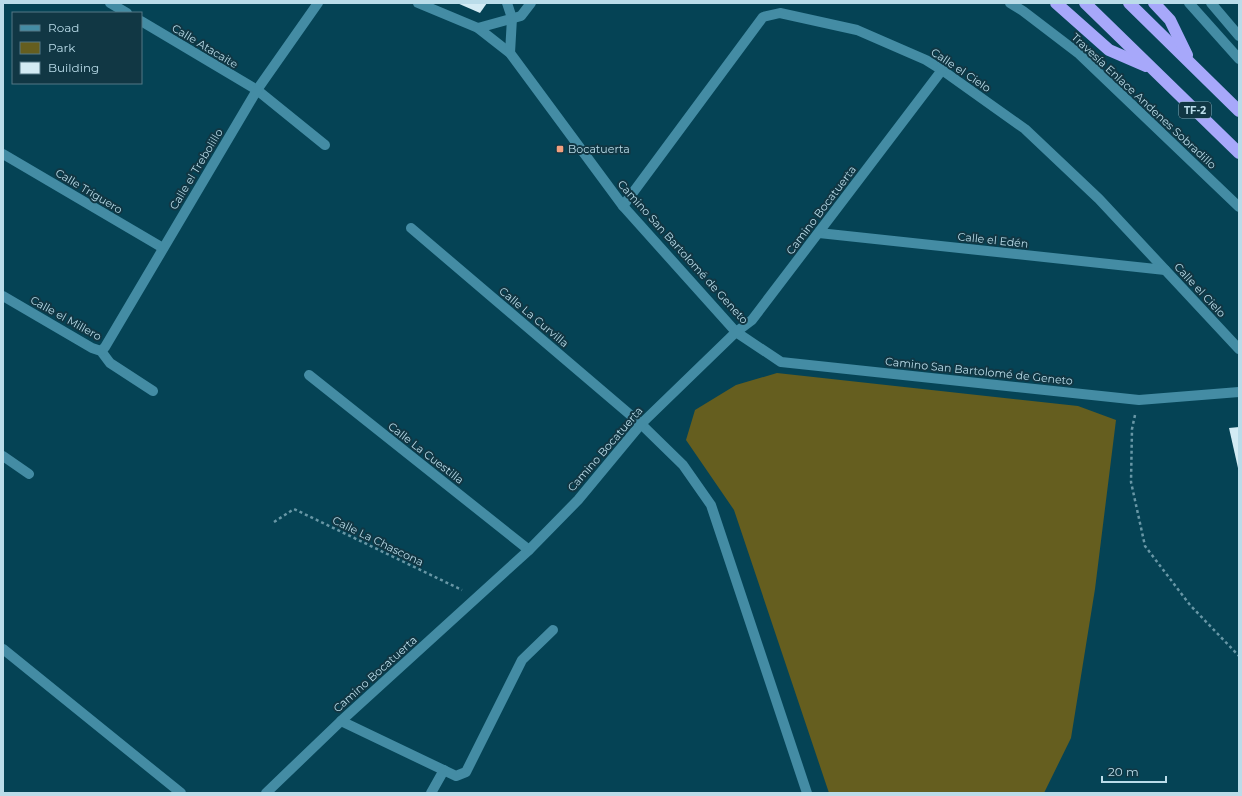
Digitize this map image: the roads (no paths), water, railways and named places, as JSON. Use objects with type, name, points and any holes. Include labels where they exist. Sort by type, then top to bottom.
[{"type":"highway","points":[[1056,3],[1109,50],[1152,68]]},
{"type":"highway","name":"TF-2","points":[[1085,3],[1239,153]]},
{"type":"highway","name":"TF-2","points":[[1129,3],[1239,111]]},
{"type":"highway","points":[[1154,3],[1170,20],[1191,64]]},
{"type":"street","points":[[110,3],[125,12]]},
{"type":"street","name":"Calle el Trebolillo","points":[[101,351],[105,347],[257,90],[318,3]]},
{"type":"street","name":"Camino San Bartolomé de Geneto","points":[[418,3],[478,28],[510,53],[623,206],[736,332],[781,362],[1138,400],[1239,392]]},
{"type":"street","points":[[507,3],[512,18],[510,53]]},
{"type":"street","points":[[478,28],[521,16],[531,3]]},
{"type":"street","name":"Travesía Enlace Andenes Sobradillo","points":[[1010,3],[1023,11],[1078,53],[1239,208]]},
{"type":"street","points":[[1189,3],[1239,60]]},
{"type":"street","points":[[1211,3],[1239,36]]},
{"type":"street","name":"Calle el Cielo","points":[[623,206],[763,16],[780,13],[857,30],[926,60],[1025,129],[1099,199],[1239,349]]},
{"type":"street","name":"Calle Atacaite","points":[[142,23],[257,90],[325,145]]},
{"type":"street","name":"Camino Bocatuerta","points":[[266,793],[341,721],[529,550],[578,500],[641,424],[736,332],[752,320],[942,70]]},
{"type":"street","name":"Calle Triguero","points":[[3,154],[163,248]]},
{"type":"street","name":"Calle La Curvilla","points":[[411,228],[641,424],[683,464],[711,505],[807,793]]},
{"type":"street","name":"Calle el Edén","points":[[819,233],[1165,270]]},
{"type":"street","name":"Calle el Millero","points":[[3,296],[92,348],[101,351],[110,363],[153,390]]},
{"type":"street","name":"Calle La Cuestilla","points":[[309,375],[529,550]]},
{"type":"street","points":[[3,456],[29,474]]},
{"type":"street","points":[[341,721],[456,776],[466,772],[522,660],[553,630]]},
{"type":"street","points":[[3,649],[181,793]]},
{"type":"street","points":[[431,793],[444,770]]},
{"type":"place","name":"Bocatuerta","points":[[560,149]]}]
